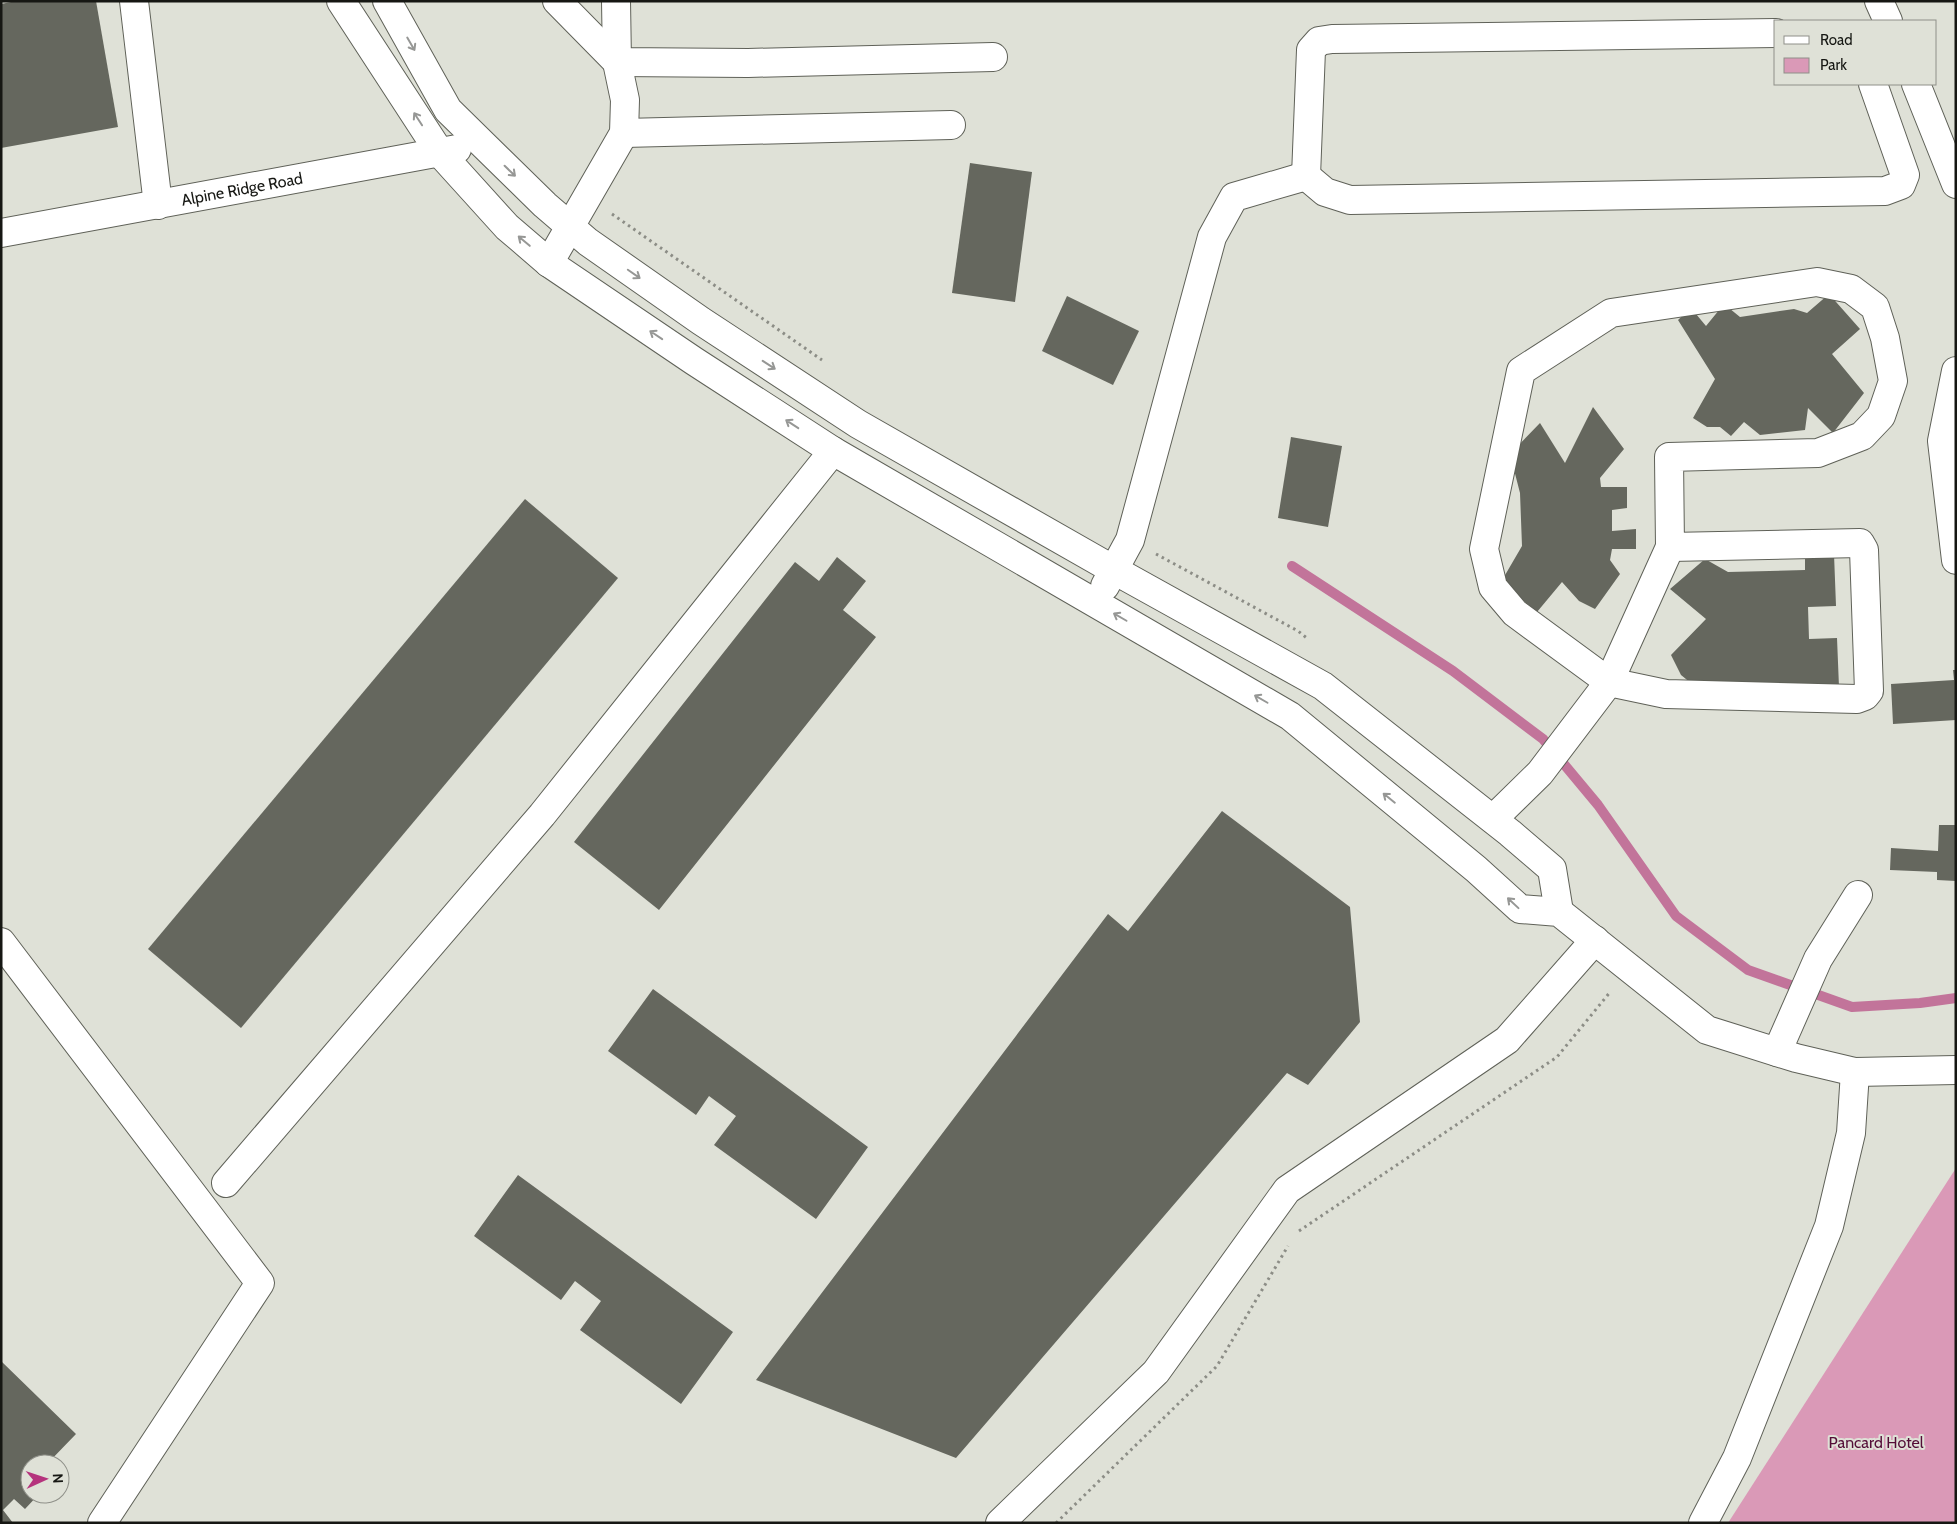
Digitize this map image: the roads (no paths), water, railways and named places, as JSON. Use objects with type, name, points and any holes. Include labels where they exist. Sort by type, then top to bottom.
[{"type":"street","points":[[134,1],[158,205]]},
{"type":"street","points":[[341,1],[440,153],[507,227],[549,263],[694,361],[833,451],[1290,716],[1476,869],[1520,909],[1559,912],[1707,1030],[1778,1052],[1855,1072],[1956,1070]]},
{"type":"street","points":[[386,1],[448,110],[588,242],[701,321],[858,424],[1114,570],[1323,686],[1493,819],[1552,869],[1559,912]]},
{"type":"street","points":[[557,1],[617,62],[748,63],[993,57]]},
{"type":"street","points":[[549,263],[589,198],[624,133],[625,100],[617,62],[616,1]]},
{"type":"street","points":[[1880,1],[1888,20]]},
{"type":"street","points":[[1306,176],[1311,50],[1319,41],[1332,39],[1774,33]]},
{"type":"street","points":[[1306,176],[1325,192],[1350,200],[1886,190],[1902,185],[1905,175],[1872,85]]},
{"type":"street","points":[[1916,85],[1956,184]]},
{"type":"street","points":[[624,133],[951,125]]},
{"type":"street","name":"Alpine Ridge Road","points":[[1,233],[482,144]]},
{"type":"street","points":[[1096,603],[1130,540],[1212,237],[1234,197],[1306,176]]},
{"type":"street","points":[[1493,819],[1540,773],[1609,682],[1670,547],[1669,457],[1818,453],[1862,436],[1881,416],[1893,381],[1885,338],[1875,307],[1851,289],[1817,282],[1611,313],[1521,371],[1484,549],[1493,587],[1515,614],[1609,682],[1666,694],[1857,699],[1865,696],[1868,691],[1864,550],[1860,543],[1670,547]]},
{"type":"street","points":[[1956,371],[1942,441],[1956,560]]},
{"type":"street","points":[[226,1183],[542,815],[833,451]]},
{"type":"street","points":[[1778,1052],[1814,969],[1858,895]]},
{"type":"street","points":[[1000,1523],[1156,1372],[1287,1190],[1507,1040],[1595,940]]},
{"type":"street","points":[[1,942],[260,1283],[102,1523]]},
{"type":"street","points":[[1703,1523],[1737,1458],[1829,1226],[1851,1133],[1855,1072]]},
{"type":"waterway","points":[[1292,566],[1453,671],[1543,739],[1598,805],[1676,916],[1748,970],[1852,1007],[1920,1003],[1956,998]]},
{"type":"park label","name":"Pancard Hotel","points":[[1876,1442]]}]
